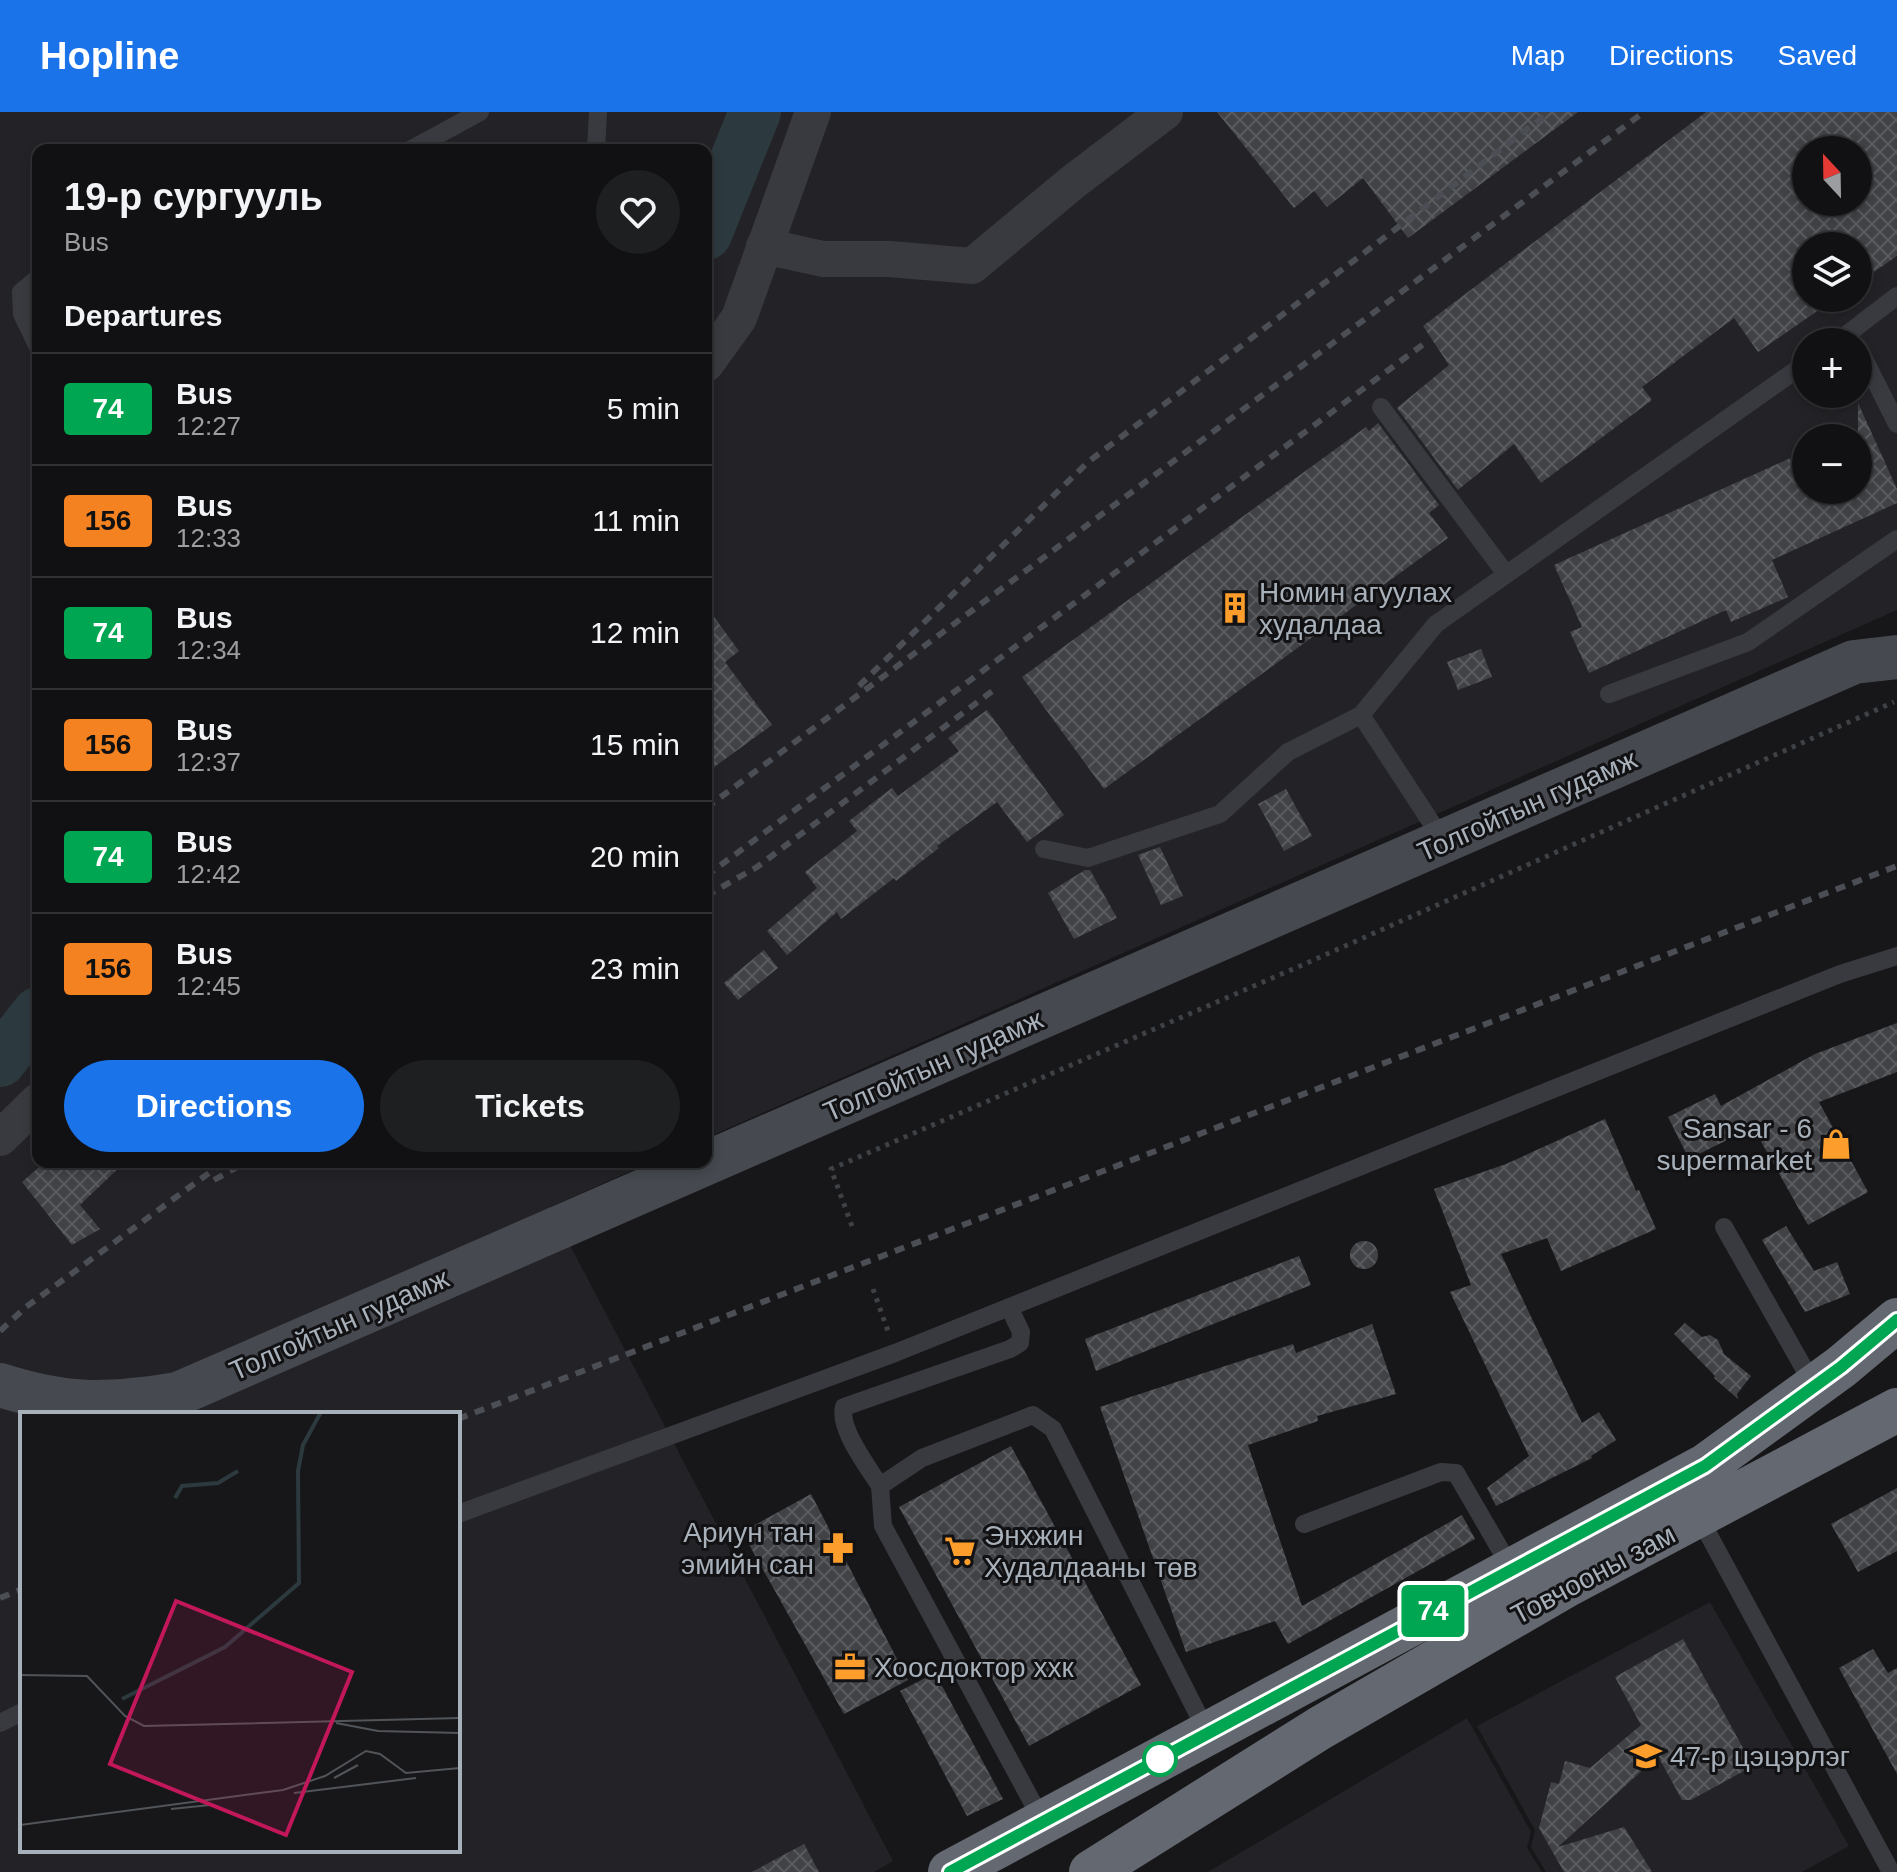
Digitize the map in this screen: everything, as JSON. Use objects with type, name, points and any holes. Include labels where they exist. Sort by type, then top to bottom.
[{"type":"highway","name":"Товчооны зам","points":[[950,1872],[1705,1466],[1888,1335]]},
{"type":"highway","name":"Товчооны зам","points":[[1091,1872],[1320,1728],[1569,1584],[1897,1410]]},
{"type":"main road","name":"Толгойтын гудамж","points":[[1854,662],[1897,624]]},
{"type":"main road","name":"Толгойтын гудамж","points":[[712,1161],[1854,662],[1897,657]]},
{"type":"main road","name":"Толгойтын гудамж","points":[[0,1385],[64,1402],[121,1403],[178,1394],[696,1168]]},
{"type":"street","points":[[712,356],[739,318],[813,112]]},
{"type":"street","points":[[764,246],[823,259],[890,259],[972,266],[1073,182],[1165,112]]},
{"type":"street","points":[[0,1138],[32,1107]]},
{"type":"lane","points":[[421,144],[480,112]]},
{"type":"lane","points":[[596,144],[598,112]]},
{"type":"lane","points":[[32,283],[21,292],[22,314],[32,335]]},
{"type":"lane","points":[[1864,328],[1897,296]]},
{"type":"lane","points":[[1044,849],[1088,858],[1220,814],[1288,752],[1361,715],[1436,624],[1792,373]]},
{"type":"lane","points":[[1872,380],[1897,424]]},
{"type":"lane","points":[[1381,407],[1506,574]]},
{"type":"lane","points":[[1609,694],[1748,642],[1897,539]]},
{"type":"lane","points":[[1361,715],[1444,842]]},
{"type":"lane","points":[[460,1513],[895,1353],[1840,974],[1897,956]]},
{"type":"lane","points":[[1724,1227],[1814,1386]]},
{"type":"lane","points":[[1009,1307],[1021,1332],[1020,1343],[844,1407],[841,1416],[880,1486],[883,1526],[1043,1822]]},
{"type":"lane","points":[[880,1486],[922,1458],[1033,1415],[1053,1429],[1208,1734]]},
{"type":"lane","points":[[1304,1524],[1441,1472],[1456,1473],[1511,1568]]},
{"type":"lane","points":[[1699,1517],[1891,1872]]},
{"type":"lane","points":[[0,1723],[20,1713]]},
{"type":"path","points":[[852,1226],[831,1169],[1313,960],[1894,702]]},
{"type":"path","points":[[873,1289],[895,1353]]},
{"type":"shaded area","points":[[0,112],[1897,112],[1897,610],[712,1135],[712,144],[32,144],[32,1168],[638,1168],[550,1207],[893,1861],[874,1872],[0,1872]]},
{"type":"shaded area","name":"47-р цэцэрлэг","points":[[1710,1602],[1849,1846],[1802,1872],[1546,1872],[1531,1847],[1535,1830],[1477,1726]]},
{"type":"shaded area","points":[[1467,1718],[1531,1832],[1527,1848],[1542,1872],[1208,1872]]},
{"type":"building","points":[[1217,112],[1578,112],[1408,238],[1363,178],[1327,207],[1314,191],[1294,208]]},
{"type":"building","points":[[1706,112],[1897,112],[1897,256],[1872,273],[1872,232],[1792,232],[1792,312],[1816,312],[1758,352],[1734,318],[1642,387],[1652,400],[1541,483],[1514,444],[1458,490],[1397,408],[1449,365],[1423,326]]},
{"type":"building","points":[[1858,408],[1860,408],[1868,424],[1858,424]]},
{"type":"building","name":"Номин агуулах худалдаа","points":[[1378,423],[1439,505],[1429,513],[1448,538],[1104,789],[1022,677],[1366,427],[1369,431]]},
{"type":"building","points":[[1872,434],[1897,489],[1897,503],[1772,560],[1788,597],[1731,622],[1726,610],[1589,673],[1570,632],[1582,627],[1554,565],[1792,457],[1792,504],[1872,504]]},
{"type":"building","points":[[712,614],[739,651],[725,662],[772,725],[712,769]]},
{"type":"building","points":[[1481,649],[1492,677],[1458,690],[1447,662]]},
{"type":"building","points":[[987,710],[1064,815],[1027,842],[997,802],[896,881],[894,878],[841,919],[837,912],[787,955],[767,931],[817,888],[805,872],[857,831],[849,821],[892,788],[898,796],[959,751],[948,738]]},
{"type":"building","points":[[1286,789],[1312,836],[1284,851],[1258,804]]},
{"type":"building","points":[[1160,847],[1183,896],[1161,905],[1138,855]]},
{"type":"building","points":[[1085,870],[1090,870],[1117,918],[1074,939],[1048,893]]},
{"type":"building","points":[[764,950],[778,968],[738,1000],[724,983]]},
{"type":"building","points":[[1897,1023],[1897,1072],[1819,1102],[1868,1192],[1808,1225],[1754,1129],[1689,1159],[1668,1117],[1715,1094],[1721,1106],[1815,1054]]},
{"type":"building","points":[[1605,1119],[1656,1229],[1561,1271],[1547,1238],[1501,1254],[1582,1423],[1599,1412],[1616,1440],[1592,1458],[1496,1506],[1487,1488],[1529,1456],[1450,1292],[1471,1285],[1434,1189],[1506,1164]]},
{"type":"building","points":[[38,1168],[119,1168],[80,1205],[100,1229],[72,1245],[22,1182]]},
{"type":"building","points":[[1786,1226],[1814,1271],[1837,1262],[1850,1294],[1805,1312],[1762,1240]]},
{"type":"building","points":[[1364,1241],[1374,1245],[1378,1255],[1374,1265],[1364,1269],[1354,1265],[1350,1255],[1354,1245]]},
{"type":"building","points":[[1299,1256],[1311,1285],[1096,1371],[1085,1339]]},
{"type":"building","points":[[1685,1323],[1702,1337],[1710,1335],[1718,1340],[1724,1354],[1751,1376],[1737,1394],[1738,1399],[1674,1334]]},
{"type":"building","points":[[1372,1324],[1396,1394],[1317,1416],[1318,1421],[1248,1445],[1302,1606],[1462,1515],[1475,1539],[1288,1644],[1275,1621],[1186,1652],[1100,1407],[1293,1344],[1296,1353]]},
{"type":"building","points":[[1011,1446],[1141,1685],[1029,1746],[899,1507]]},
{"type":"building","points":[[1897,1488],[1897,1551],[1858,1572],[1831,1524]]},
{"type":"building","points":[[811,1494],[908,1680],[844,1714],[742,1532]]},
{"type":"building","points":[[1683,1639],[1753,1766],[1691,1800],[1682,1800],[1658,1756],[1558,1847],[1624,1827],[1652,1872],[1564,1872],[1539,1828],[1551,1782],[1559,1784],[1565,1761],[1590,1768],[1641,1725],[1615,1677]]},
{"type":"building","points":[[1873,1649],[1888,1673],[1897,1668],[1897,1774],[1839,1668]]},
{"type":"building","points":[[935,1673],[1003,1799],[967,1816],[900,1691]]},
{"type":"building","points":[[804,1844],[819,1872],[752,1872]]},
{"type":"waterway","points":[[712,219],[755,112]]},
{"type":"waterway","points":[[0,1061],[32,1021]]},
{"type":"railway","points":[[859,686],[1088,462],[1550,112]]},
{"type":"railway","points":[[712,804],[1644,112]]},
{"type":"railway","points":[[712,872],[1425,343]]},
{"type":"railway","points":[[712,893],[757,867],[995,689]]},
{"type":"railway","points":[[460,1418],[1897,866]]},
{"type":"railway","points":[[0,1331],[26,1307],[216,1168]]},
{"type":"railway","points":[[214,1180],[235,1168]]},
{"type":"railway","points":[[0,1598],[20,1590]]},
{"type":"bus line","name":"74","points":[[950,1872],[1705,1466],[1841,1367],[1897,1320]]},
{"type":"place","name":"Номин агуулах худалдаа","points":[[1235,608]]},
{"type":"place","name":"Sansar - 6 supermarket","points":[[1836,1144]]},
{"type":"place","name":"Ариун тан эмийн сан","points":[[838,1548]]},
{"type":"place","name":"Энхжин Худалдааны төв","points":[[960,1551]]},
{"type":"place","name":"Хоосдоктор ххк","points":[[850,1667]]},
{"type":"place","name":"47-р цэцэрлэг","points":[[1646,1756]]}]
